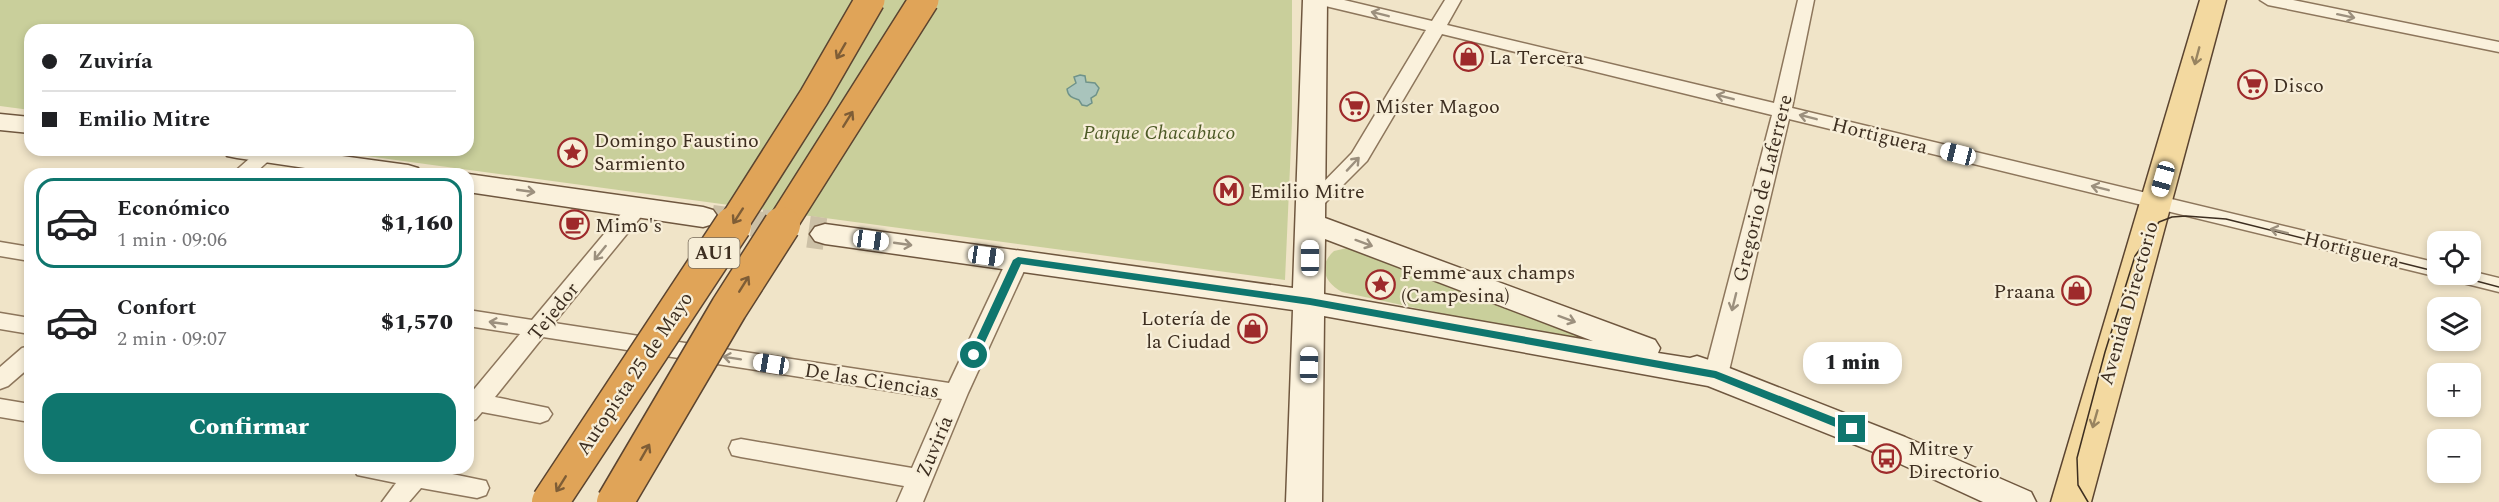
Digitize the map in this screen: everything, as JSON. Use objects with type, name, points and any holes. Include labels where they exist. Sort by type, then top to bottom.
[{"type":"highway","name":"Autopista 25 de Mayo","points":[[550,502],[770,168],[870,0]]},
{"type":"highway","name":"AU1","points":[[615,502],[729,308],[924,0]]},
{"type":"main road","name":"Avenida Directorio","points":[[2071,502],[2213,0]]},
{"type":"street","points":[[1304,502],[1315,0]]},
{"type":"street","name":"Hortiguera","points":[[1323,0],[2427,267]]},
{"type":"street","points":[[1310,214],[1360,157],[1453,0]]},
{"type":"street","name":"Gregorio de Laferrere","points":[[1716,375],[1782,111],[1806,0]]},
{"type":"street","points":[[2268,0],[2499,47]]},
{"type":"street","points":[[0,122],[24,124]]},
{"type":"street","points":[[249,168],[263,156]]},
{"type":"street","points":[[286,156],[367,168]]},
{"type":"street","points":[[474,184],[703,217]]},
{"type":"street","name":"Tejedor","points":[[474,402],[637,208]]},
{"type":"street","points":[[1310,214],[1893,446],[2018,502]]},
{"type":"street","points":[[825,234],[1310,301],[1716,375]]},
{"type":"street","points":[[0,249],[24,253]]},
{"type":"street","name":"Zuviría","points":[[910,502],[956,393],[1018,260]]},
{"type":"street","points":[[2481,280],[2499,285]]},
{"type":"street","name":"De las Ciencias","points":[[474,319],[956,393]]},
{"type":"street","points":[[0,321],[24,325]]},
{"type":"street","points":[[0,380],[24,359]]},
{"type":"street","points":[[474,405],[540,414]]},
{"type":"street","points":[[0,408],[24,412]]},
{"type":"street","points":[[741,448],[921,479]]},
{"type":"street","points":[[394,502],[417,474]]},
{"type":"street","points":[[426,474],[477,488]]},
{"type":"green space","name":"Parque Chacabuco","points":[[0,0],[1292,0],[1292,122],[1285,280],[474,171],[474,168],[455,168],[366,156],[474,156],[474,24],[24,24],[24,109],[0,106]]},
{"type":"green space","points":[[1347,248],[1673,364],[1342,292],[1331,284],[1325,274],[1325,268],[1326,262],[1334,251]]},
{"type":"water","points":[[1085,76],[1086,82],[1095,83],[1099,88],[1096,95],[1091,98],[1092,103],[1087,106],[1082,105],[1079,100],[1068,94],[1067,89],[1076,83],[1074,77]]},
{"type":"tunnel","points":[[712,218],[771,226]]},
{"type":"tunnel","points":[[761,225],[825,234]]},
{"type":"tram line","points":[[2088,502],[2078,485],[2077,458],[2105,352],[2135,256],[2159,222],[2172,217],[2186,216],[2226,219],[2427,269]]},
{"type":"tram line","points":[[2481,282],[2499,287]]},
{"type":"place","name":"La Tercera","points":[[1468,57]]},
{"type":"place","name":"Disco","points":[[2252,85]]},
{"type":"place","name":"Mister Magoo","points":[[1354,106]]},
{"type":"place","name":"Domingo Faustino Sarmiento","points":[[573,152]]},
{"type":"place","name":"Emilio Mitre","points":[[1229,191]]},
{"type":"place","name":"Mimo's","points":[[574,225]]},
{"type":"place","name":"Femme aux champs (Campesina)","points":[[1380,284]]},
{"type":"place","name":"Praana","points":[[2076,291]]},
{"type":"place","name":"Lotería de la Ciudad","points":[[1252,329]]},
{"type":"place","name":"Mitre y Directorio","points":[[1887,459]]},
{"type":"route","points":[[974,355],[1018,260],[1310,301],[1716,375],[1852,429]]}]
